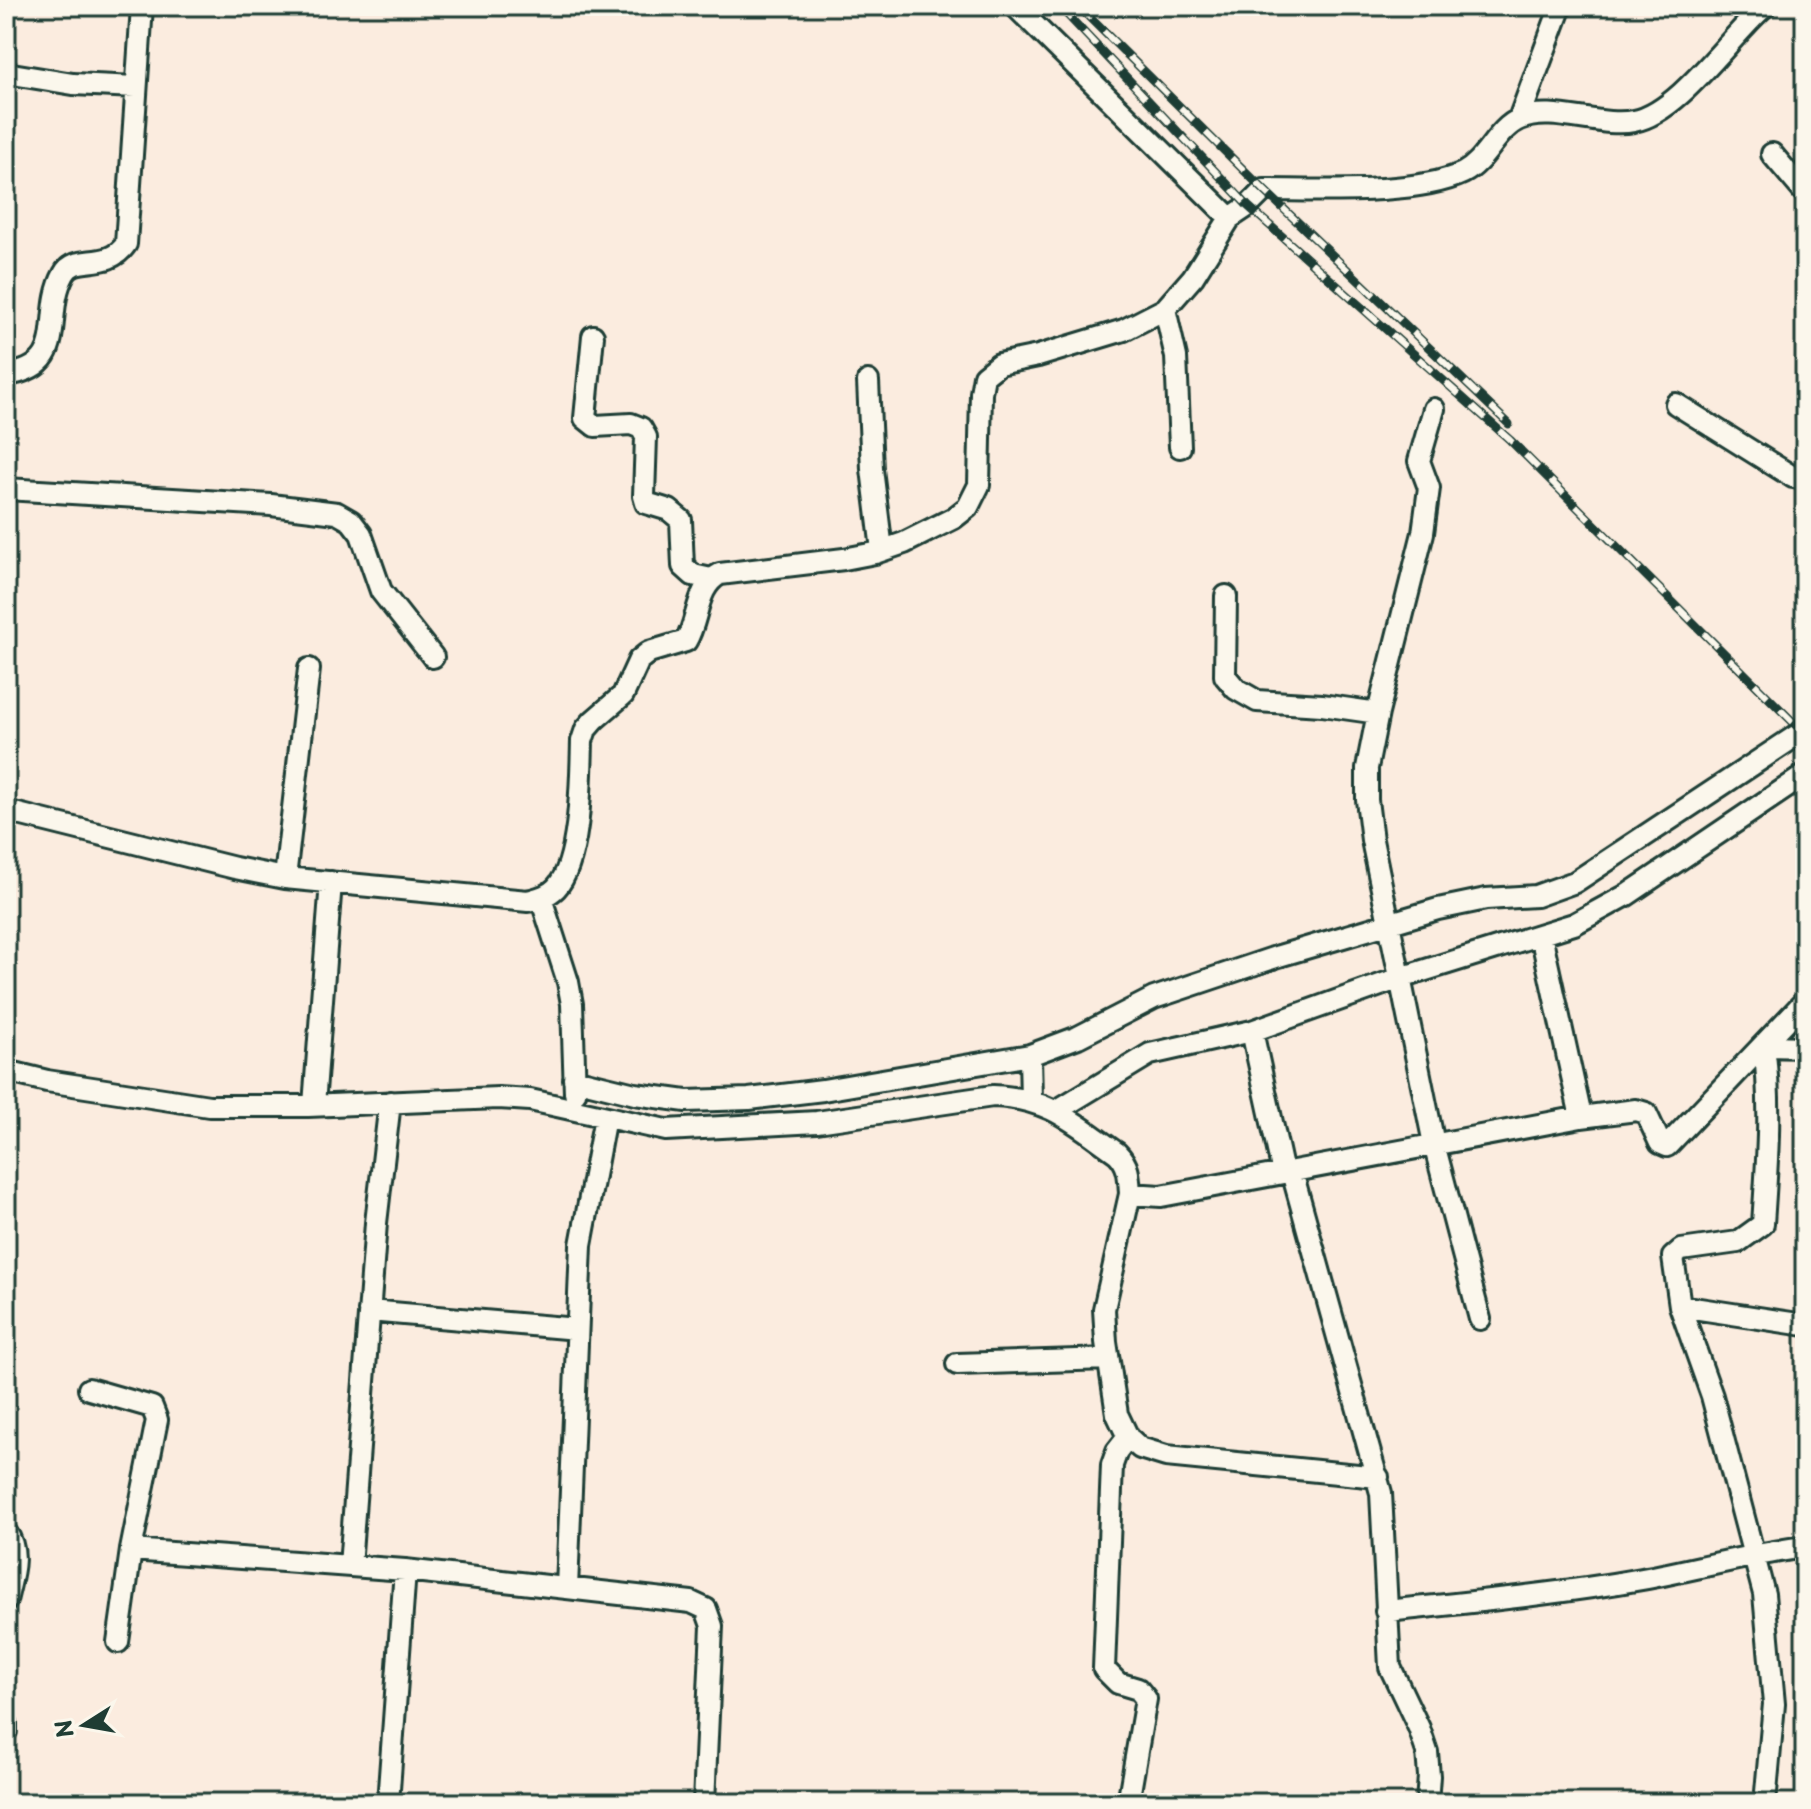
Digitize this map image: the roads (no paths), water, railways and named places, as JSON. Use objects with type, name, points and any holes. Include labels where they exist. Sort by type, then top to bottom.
[{"type":"street","points":[[6,375],[26,372],[38,366],[47,353],[61,280],[66,269],[77,263],[107,260],[119,254],[126,244],[142,6]]},
{"type":"street","points":[[1015,6],[1230,218]]},
{"type":"street","points":[[6,811],[191,858],[285,878],[528,901],[541,898],[559,884],[578,825],[582,741],[586,729],[623,695],[639,660],[649,652],[686,641],[692,632],[705,586],[711,579],[720,574],[844,559],[882,550],[904,543],[954,518],[968,507],[979,485],[984,376],[999,364],[1038,356],[1124,330],[1165,309],[1193,277],[1230,218],[1264,190],[1421,184],[1465,172],[1519,119],[1561,6]]},
{"type":"street","points":[[1519,119],[1543,115],[1633,122],[1650,116],[1689,85],[1765,6]]},
{"type":"street","points":[[6,73],[73,84],[136,87]]},
{"type":"street","points":[[1772,154],[1805,193]]},
{"type":"street","points":[[1165,309],[1176,357],[1180,447]]},
{"type":"street","points":[[593,336],[585,418],[595,426],[631,424],[641,428],[646,437],[646,503],[676,513],[681,520],[683,566],[693,575],[711,579]]},
{"type":"street","points":[[868,381],[872,469],[882,550]]},
{"type":"street","points":[[1676,404],[1793,477],[1805,479]]},
{"type":"street","points":[[1434,409],[1419,461],[1429,488],[1423,533],[1378,713],[1367,768],[1367,800],[1434,1144],[1480,1319]]},
{"type":"street","points":[[6,489],[271,505],[337,513],[351,521],[361,534],[381,591],[433,657]]},
{"type":"street","points":[[1226,596],[1225,676],[1236,689],[1257,701],[1322,705],[1378,713]]},
{"type":"street","points":[[285,878],[309,669]]},
{"type":"street","points":[[6,1071],[47,1081],[209,1106],[498,1098],[530,1100],[666,1130],[817,1122],[993,1096],[1030,1074],[1078,1037],[1154,998],[1279,956],[1391,931],[1438,909],[1486,899],[1536,896],[1566,886],[1805,730]]},
{"type":"street","points":[[1056,1111],[1150,1054],[1252,1031],[1398,968],[1541,935],[1574,924],[1627,895],[1805,775]]},
{"type":"street","points":[[314,1105],[331,882]]},
{"type":"street","points":[[541,898],[570,993],[574,1025],[575,1109]]},
{"type":"street","points":[[1541,935],[1581,1117]]},
{"type":"street","points":[[1130,1194],[1161,1196],[1581,1117],[1641,1110],[1649,1117],[1660,1143],[1667,1146],[1805,1001]]},
{"type":"street","points":[[1252,1031],[1287,1173],[1378,1477],[1390,1667],[1427,1752],[1427,1803]]},
{"type":"street","points":[[1764,1046],[1805,1047]]},
{"type":"street","points":[[1764,1046],[1770,1134],[1763,1224],[1738,1242],[1677,1253],[1673,1257],[1680,1306],[1712,1396],[1764,1594],[1774,1704],[1765,1803]]},
{"type":"street","points":[[574,1079],[635,1094],[686,1101],[749,1099],[823,1090],[1030,1074]]},
{"type":"street","points":[[1030,1074],[1056,1111],[1125,1161],[1129,1173],[1130,1194],[1104,1309],[1117,1414],[1128,1437],[1140,1448],[1166,1456],[1378,1477]]},
{"type":"street","points":[[350,1566],[376,1223],[390,1102]]},
{"type":"street","points":[[567,1588],[581,1245],[605,1117]]},
{"type":"street","points":[[1680,1306],[1805,1325]]},
{"type":"street","points":[[369,1311],[577,1329]]},
{"type":"street","points":[[957,1364],[1108,1359]]},
{"type":"street","points":[[89,1389],[152,1407],[157,1420],[131,1550],[118,1642]]},
{"type":"street","points":[[1128,1437],[1117,1451],[1112,1465],[1104,1669],[1118,1683],[1138,1689],[1146,1699],[1128,1803]]},
{"type":"street","points":[[6,1532],[14,1549],[14,1560],[6,1601]]},
{"type":"street","points":[[1386,1611],[1594,1587],[1755,1553],[1805,1547]]},
{"type":"street","points":[[131,1550],[405,1570],[691,1602],[706,1609],[712,1626],[704,1803]]},
{"type":"street","points":[[388,1803],[405,1570]]},
{"type":"street","points":[[6,1723],[6,1731]]},
{"type":"railway","points":[[1059,6],[1248,206],[1510,440],[1805,734]]},
{"type":"railway","points":[[1078,6],[1264,190],[1509,424]]}]
